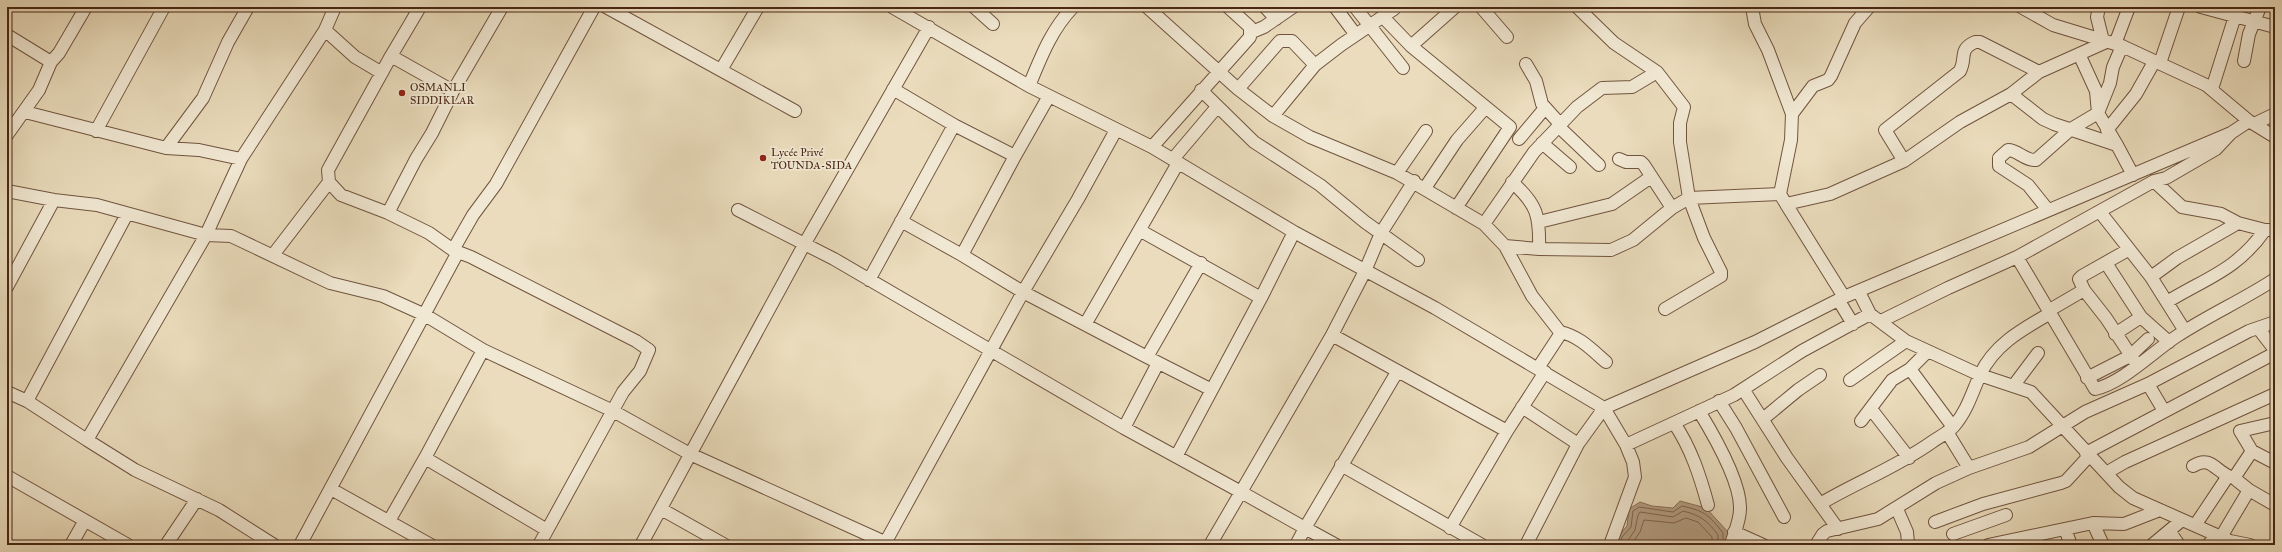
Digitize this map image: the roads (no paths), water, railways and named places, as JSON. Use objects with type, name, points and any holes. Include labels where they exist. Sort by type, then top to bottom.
[{"type":"street","points":[[7,135],[25,112],[39,90],[50,62],[59,53],[86,7]]},
{"type":"street","points":[[96,131],[164,7]]},
{"type":"street","points":[[166,148],[203,98],[228,42],[248,7]]},
{"type":"street","points":[[86,440],[206,235],[241,159],[325,30],[335,7]]},
{"type":"street","points":[[420,7],[328,170],[329,182],[341,195],[388,213],[429,234],[456,251],[636,341],[648,350],[640,371],[623,392],[539,545]]},
{"type":"street","points":[[388,213],[453,91],[502,7]]},
{"type":"street","points":[[300,545],[425,315],[473,215],[496,184],[594,7]]},
{"type":"street","points":[[606,7],[795,111]]},
{"type":"street","points":[[721,70],[758,7]]},
{"type":"street","points":[[892,7],[930,27],[1029,86],[1152,147],[1294,232],[1435,308],[1604,408],[1626,445],[1633,462],[1634,483],[1610,545]]},
{"type":"street","points":[[974,7],[993,24]]},
{"type":"street","points":[[1029,86],[1046,46],[1057,25],[1073,7]]},
{"type":"street","points":[[1147,7],[1219,70],[1238,89],[1273,116],[1310,137],[1414,181],[1484,224],[1505,246],[1532,296],[1560,332],[1572,335],[1582,340],[1606,362]]},
{"type":"street","points":[[1228,7],[1250,27],[1252,32]]},
{"type":"street","points":[[1265,7],[1276,19]]},
{"type":"street","points":[[1152,147],[1201,90],[1250,37],[1252,32],[1294,7]]},
{"type":"street","points":[[1335,7],[1356,35]]},
{"type":"street","points":[[1355,7],[1403,68]]},
{"type":"street","points":[[1411,46],[1455,7]]},
{"type":"street","points":[[1481,7],[1507,37]]},
{"type":"street","points":[[1577,7],[1614,43],[1657,72],[1684,107],[1680,123],[1680,142],[1689,198],[1704,238],[1721,272],[1721,276],[1665,309]]},
{"type":"street","points":[[1752,7],[1755,24],[1768,50],[1792,114],[1791,140],[1783,199],[1842,299],[1853,324]]},
{"type":"street","points":[[1792,114],[1814,86],[1828,80],[1831,76],[1855,23],[1869,7]]},
{"type":"street","points":[[2021,7],[2053,25],[2112,43],[2157,62],[2212,89],[2251,122],[2275,137]]},
{"type":"street","points":[[2048,210],[2028,185],[1999,166],[1998,162],[2008,150],[2036,160],[2071,129],[2098,113],[2110,83],[2113,67],[2112,43],[2097,17],[2099,7]]},
{"type":"street","points":[[1505,246],[1539,249],[1611,250],[1619,248],[1633,240],[1672,208],[1689,198],[1783,199],[1830,194],[1904,161],[1960,122],[2011,94],[2039,72],[2079,54],[2112,43],[2129,7]]},
{"type":"street","points":[[2107,130],[2136,94],[2157,62],[2178,7]]},
{"type":"street","points":[[2201,7],[2222,9],[2235,16],[2275,27]]},
{"type":"street","points":[[2244,61],[2253,20],[2260,7]]},
{"type":"street","points":[[1273,116],[1315,65],[1395,8]]},
{"type":"street","points":[[2212,89],[2235,16]]},
{"type":"street","points":[[1383,17],[1411,46],[1510,128],[1456,208]]},
{"type":"street","points":[[641,545],[805,243],[930,27]]},
{"type":"street","points":[[325,30],[355,57],[382,73]]},
{"type":"street","points":[[7,35],[50,62]]},
{"type":"street","points":[[1238,89],[1280,42],[1292,41],[1315,65]]},
{"type":"street","points":[[1904,161],[1886,130],[1960,71],[1964,51],[1968,46],[1975,42],[1980,42],[2039,72]]},
{"type":"street","points":[[2079,54],[2096,90],[2098,113],[2133,175]]},
{"type":"street","points":[[391,56],[453,91]]},
{"type":"street","points":[[1526,64],[1536,81],[1539,97],[1546,108],[1559,125],[1599,165]]},
{"type":"street","points":[[1484,224],[1512,182],[1542,143],[1559,125],[1602,88],[1632,87],[1657,72]]},
{"type":"street","points":[[893,89],[954,124],[1015,156]]},
{"type":"street","points":[[1201,90],[1254,142],[1320,185],[1418,260]]},
{"type":"street","points":[[2011,94],[2043,119],[2117,145]]},
{"type":"street","points":[[962,255],[1049,96]]},
{"type":"street","points":[[1086,323],[1141,231],[1176,161],[1217,107]]},
{"type":"street","points":[[1425,188],[1457,140],[1485,108]]},
{"type":"street","points":[[1519,139],[1546,108]]},
{"type":"street","points":[[25,112],[166,148],[199,150],[241,159]]},
{"type":"street","points":[[1526,545],[1578,444],[1604,408],[1755,342],[1842,299],[2231,133],[2251,122],[2275,114]]},
{"type":"street","points":[[869,280],[954,124]]},
{"type":"street","points":[[7,191],[54,200],[97,205],[206,235],[231,236],[330,283],[383,296],[425,315],[483,350],[613,412],[690,454],[887,544],[992,352],[1023,292],[1078,199],[1116,130]]},
{"type":"street","points":[[1397,173],[1426,131]]},
{"type":"street","points":[[1881,321],[1948,288],[2017,257],[2154,181],[2166,178],[2206,156],[2227,140],[2231,133]]},
{"type":"street","points":[[1542,143],[1570,167]]},
{"type":"street","points":[[1619,159],[1626,162],[1641,162],[1672,208]]},
{"type":"street","points":[[1539,222],[1612,204],[1651,177]]},
{"type":"street","points":[[1210,545],[1332,335],[1365,271],[1382,233],[1414,181]]},
{"type":"street","points":[[2154,181],[2182,207],[2221,214],[2238,223],[2270,230]]},
{"type":"street","points":[[273,255],[329,182]]},
{"type":"street","points":[[1512,182],[1532,201],[1539,222],[1539,249]]},
{"type":"street","points":[[7,287],[54,200]]},
{"type":"street","points":[[738,210],[805,243],[1124,428],[1177,455],[1336,545]]},
{"type":"street","points":[[2100,212],[2151,278],[2185,330]]},
{"type":"street","points":[[27,401],[127,214]]},
{"type":"street","points":[[902,221],[1023,292],[1086,323],[1210,389]]},
{"type":"street","points":[[2151,278],[2178,258],[2238,223]]},
{"type":"street","points":[[2167,302],[2228,269],[2253,248],[2270,230]]},
{"type":"street","points":[[1141,231],[1262,298]]},
{"type":"street","points":[[1177,455],[1210,389],[1262,298],[1294,232]]},
{"type":"street","points":[[2128,250],[2080,277],[2084,290],[2106,318],[2133,361]]},
{"type":"street","points":[[2017,257],[2093,389],[2097,389],[2133,361],[2169,342],[2185,330],[2253,294],[2275,279]]},
{"type":"street","points":[[1124,428],[1153,360],[1201,263]]},
{"type":"street","points":[[2106,263],[2141,317],[2169,342]]},
{"type":"street","points":[[1820,504],[1856,483],[1882,473],[1909,458],[1950,430],[1970,401],[1980,375],[2004,343],[2048,312],[2084,290]]},
{"type":"street","points":[[1859,292],[1870,314],[1906,341],[1927,352],[1980,375],[2014,385],[2031,392],[2119,487],[2133,498],[2182,520],[2196,524],[2225,539],[2250,545]]},
{"type":"street","points":[[1626,445],[1743,389],[1802,351],[1870,314]]},
{"type":"street","points":[[2115,334],[2141,317]]},
{"type":"street","points":[[1816,545],[1823,534],[1878,519],[1897,509],[1936,483],[1970,468],[2029,447],[2061,425],[2085,412],[2148,384],[2258,328],[2275,322]]},
{"type":"street","points":[[2258,328],[2275,350]]},
{"type":"street","points":[[1450,528],[1522,407],[1560,332]]},
{"type":"street","points":[[1332,335],[1507,431]]},
{"type":"street","points":[[2133,361],[2148,339]]},
{"type":"street","points":[[1850,380],[1906,341]]},
{"type":"street","points":[[389,521],[483,350]]},
{"type":"street","points":[[1861,421],[1892,380],[1910,369],[1927,352]]},
{"type":"street","points":[[2014,385],[2038,353]]},
{"type":"street","points":[[1935,522],[1983,504],[2066,481],[2088,454],[2164,411],[2275,353]]},
{"type":"street","points":[[1910,369],[1950,430],[1970,468]]},
{"type":"street","points":[[1296,545],[1341,464],[1397,372]]},
{"type":"street","points":[[1763,419],[1798,390],[1820,375]]},
{"type":"street","points":[[2148,384],[2164,411]]},
{"type":"street","points":[[1743,389],[1787,458],[1838,529]]},
{"type":"street","points":[[7,392],[27,401],[135,470],[197,499],[274,545]]},
{"type":"street","points":[[2106,473],[2125,462],[2275,394]]},
{"type":"street","points":[[1719,401],[1736,428],[1784,517]]},
{"type":"street","points":[[1522,407],[1578,444]]},
{"type":"street","points":[[1871,409],[1909,458]]},
{"type":"street","points":[[1700,410],[1717,440],[1740,500],[1740,511],[1731,545]]},
{"type":"street","points":[[1674,423],[1685,438],[1700,475],[1708,505]]},
{"type":"street","points":[[2275,423],[2240,431],[2252,451],[2275,464]]},
{"type":"street","points":[[2196,524],[2252,451]]},
{"type":"street","points":[[425,458],[547,530]]},
{"type":"street","points":[[2193,466],[2201,461],[2206,461],[2248,490],[2275,505]]},
{"type":"street","points":[[1341,464],[1482,545]]},
{"type":"street","points":[[7,476],[84,522],[128,545]]},
{"type":"street","points":[[331,489],[431,545]]},
{"type":"street","points":[[2208,545],[2225,539],[2248,490]]},
{"type":"street","points":[[166,545],[197,499]]},
{"type":"street","points":[[661,509],[722,544]]},
{"type":"street","points":[[1897,509],[1908,532],[1908,543]]},
{"type":"street","points":[[1988,545],[2094,523],[2124,524],[2160,510]]},
{"type":"street","points":[[1948,517],[1955,540],[2006,515]]},
{"type":"street","points":[[2152,545],[2170,532],[2182,520]]},
{"type":"street","points":[[71,545],[84,522]]},
{"type":"street","points":[[2094,523],[2103,545]]},
{"type":"street","points":[[2065,529],[2071,545]]},
{"type":"street","points":[[1734,532],[1750,542],[1763,545]]},
{"type":"street","points":[[2170,532],[2179,545]]},
{"type":"water","points":[[1680,501],[1706,508],[1728,532],[1727,545],[1616,545],[1619,535],[1627,526],[1629,509],[1640,502],[1652,506],[1673,508]]},
{"type":"place","name":"OSMANLI SIDDIKLAR","points":[[402,93]]},
{"type":"place","name":"Lycée Privé TOUNDA-SIDA","points":[[763,158]]}]
